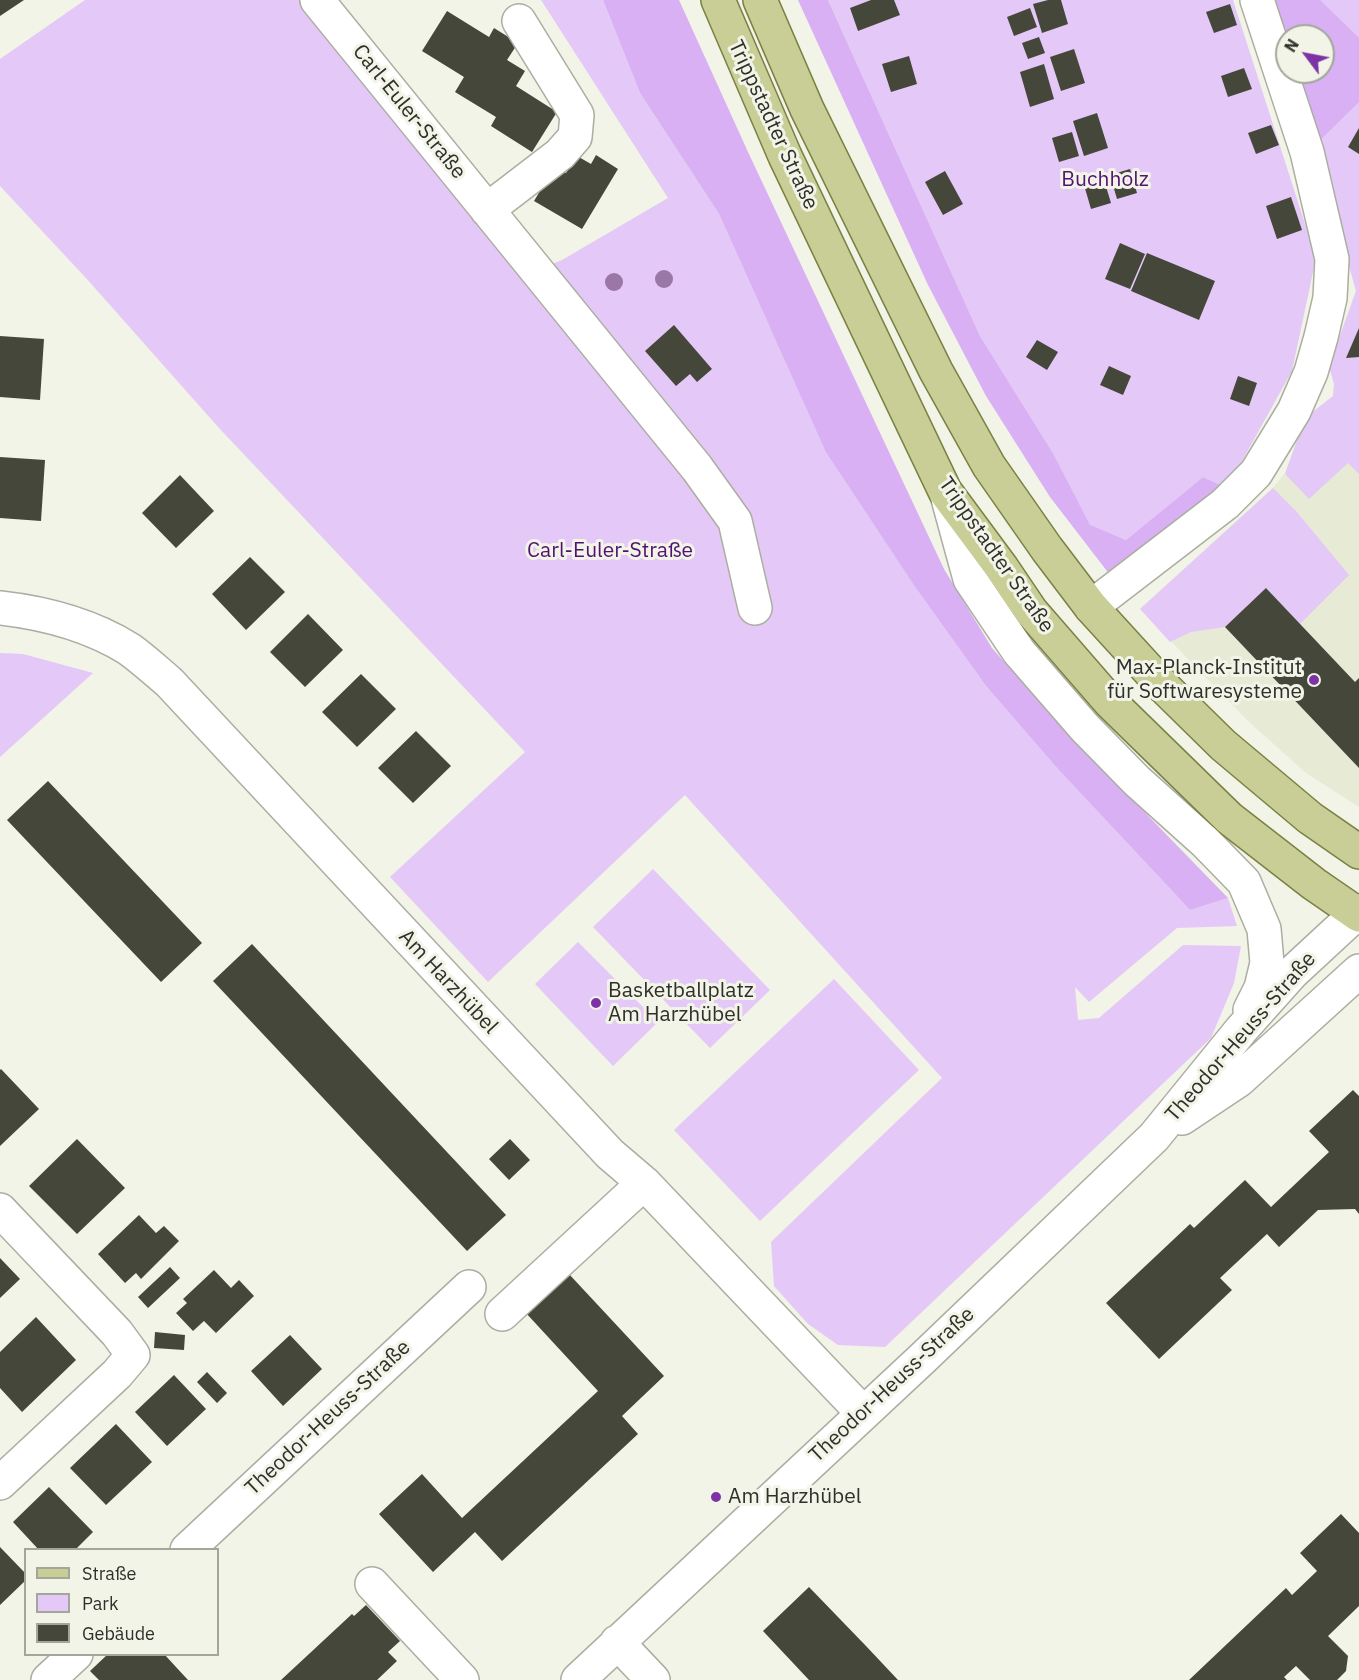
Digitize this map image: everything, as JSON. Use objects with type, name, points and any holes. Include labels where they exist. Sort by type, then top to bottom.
[{"type":"main road","name":"Trippstadter Straße","points":[[718,0],[785,156],[945,490],[1031,611],[1110,702],[1229,818],[1314,884],[1358,913]]},
{"type":"main road","name":"Trippstadter Straße","points":[[760,0],[807,109],[936,370],[989,466],[1047,549],[1091,607],[1222,746],[1311,818],[1359,852]]},
{"type":"street","name":"Carl-Euler-Straße","points":[[317,0],[347,34],[697,468],[735,521],[755,608]]},
{"type":"street","points":[[1091,607],[1226,504],[1256,473],[1294,411],[1311,372],[1321,337],[1330,298],[1332,259],[1307,152],[1257,0]]},
{"type":"street","points":[[487,210],[560,154],[575,138],[577,115],[519,21]]},
{"type":"street","points":[[945,490],[970,579],[1019,652],[1085,728],[1137,781],[1205,842],[1244,882],[1264,929],[1267,963],[1260,988],[1241,1030]]},
{"type":"street","name":"Am Harzhübel","points":[[0,608],[35,612],[83,627],[129,650],[169,682],[596,1140],[644,1183],[863,1413]]},
{"type":"street","name":"Theodor-Heuss-Straße","points":[[578,1680],[1154,1137],[1241,1030],[1293,973],[1358,913]]},
{"type":"street","name":"Theodor-Heuss-Straße","points":[[1154,1137],[1239,1080],[1359,971]]},
{"type":"street","points":[[502,1314],[644,1183]]},
{"type":"street","points":[[0,1210],[117,1333],[133,1355],[117,1374],[0,1483]]},
{"type":"street","name":"Theodor-Heuss-Straße","points":[[190,1548],[469,1287]]},
{"type":"street","points":[[372,1584],[462,1680]]},
{"type":"street","points":[[617,1642],[652,1680]]},
{"type":"street","points":[[48,1680],[74,1656]]},
{"type":"shaded area","points":[[603,0],[679,0],[944,569],[992,648],[1057,722],[1228,898],[1190,910],[1057,768],[986,686],[918,591],[826,452],[719,214],[640,93]]},
{"type":"shaded area","points":[[798,0],[828,0],[980,336],[1053,453],[1090,525],[1126,540],[1203,477],[1227,488],[1110,575],[1050,497],[986,396],[928,285]]},
{"type":"shaded area","points":[[1271,0],[1359,0],[1359,807],[1306,773],[1248,721],[1140,609],[1273,488],[1285,473],[1305,418],[1333,396],[1334,384],[1329,366],[1356,291],[1299,84],[1335,84],[1335,24],[1282,24]]},
{"type":"shaded area","points":[[1271,0],[1320,0],[1359,38],[1359,102],[1316,144],[1299,84],[1335,84],[1335,24],[1280,24]]},
{"type":"green space","name":"Carl-Euler-Straße","points":[[85,0],[317,0],[538,270],[562,260],[668,198],[541,0],[603,0],[640,93],[719,214],[769,325],[918,591],[986,686],[1057,768],[1190,910],[1228,898],[1237,926],[1177,928],[1089,1002],[1075,987],[1078,1020],[1099,1018],[1183,945],[1241,946],[1234,983],[1211,1038],[885,1347],[838,1345],[808,1324],[774,1286],[771,1242],[942,1078],[685,795],[488,982],[390,877],[525,752],[219,428],[86,278],[0,186],[0,59]]},
{"type":"green space","name":"Buchholz","points":[[828,0],[1233,0],[1316,258],[1292,371],[1227,488],[1203,477],[1126,540],[1090,526],[1053,453],[980,336]]},
{"type":"green space","points":[[1271,0],[1359,0],[1359,474],[1348,463],[1309,499],[1285,474],[1305,418],[1333,396],[1334,384],[1329,366],[1356,291],[1299,84],[1335,84],[1335,24],[1282,24]]},
{"type":"green space","points":[[1273,488],[1296,511],[1349,575],[1300,624],[1266,588],[1225,627],[1191,632],[1170,642],[1140,609]]},
{"type":"green space","points":[[0,653],[23,654],[93,673],[0,757]]},
{"type":"green space","points":[[653,869],[770,990],[710,1048],[593,927]]},
{"type":"green space","name":"Basketballplatz Am Harzhübel","points":[[578,942],[658,1022],[613,1066],[535,984]]},
{"type":"green space","points":[[834,979],[919,1070],[760,1221],[674,1130]]},
{"type":"building","points":[[0,0],[24,0],[0,16]]},
{"type":"building","points":[[871,0],[894,0],[900,15],[858,31],[850,8]]},
{"type":"building","points":[[1048,0],[1061,0],[1068,24],[1042,33],[1033,4]]},
{"type":"building","points":[[1230,4],[1237,25],[1214,33],[1206,12]]},
{"type":"building","points":[[1030,8],[1037,27],[1014,36],[1007,17]]},
{"type":"building","points":[[447,11],[489,37],[494,28],[518,43],[507,60],[525,71],[516,86],[557,112],[532,152],[491,126],[496,117],[455,92],[464,77],[422,51]]},
{"type":"building","points":[[1039,37],[1045,53],[1028,59],[1022,43]]},
{"type":"building","points":[[1074,49],[1085,83],[1061,91],[1050,57]]},
{"type":"building","points":[[909,56],[917,84],[891,92],[882,64]]},
{"type":"building","points":[[1044,64],[1054,99],[1030,107],[1020,72]]},
{"type":"building","points":[[1244,68],[1252,89],[1228,97],[1221,76]]},
{"type":"building","points":[[1097,113],[1108,148],[1084,156],[1073,121]]},
{"type":"building","points":[[1271,125],[1279,145],[1256,154],[1248,133]]},
{"type":"building","points":[[1359,128],[1359,154],[1348,147]]},
{"type":"building","points":[[1072,132],[1079,156],[1059,162],[1052,138]]},
{"type":"building","points":[[596,155],[618,169],[582,229],[534,201],[555,166],[566,173],[577,156],[591,164]]},
{"type":"building","points":[[1130,169],[1137,193],[1117,199],[1110,175]]},
{"type":"building","points":[[945,171],[963,204],[943,215],[925,182]]},
{"type":"building","points":[[1104,180],[1111,203],[1091,209],[1084,185]]},
{"type":"building","points":[[1291,197],[1302,230],[1277,239],[1266,206]]},
{"type":"building","points":[[1120,243],[1145,254],[1130,289],[1105,279]]},
{"type":"building","points":[[1147,253],[1215,281],[1199,320],[1131,291]]},
{"type":"building","points":[[674,325],[712,369],[697,382],[690,374],[676,386],[645,351]]},
{"type":"building","points":[[1359,328],[1359,357],[1346,358]]},
{"type":"building","points":[[0,336],[44,339],[40,400],[0,397]]},
{"type":"building","points":[[1037,340],[1058,352],[1047,370],[1026,357]]},
{"type":"building","points":[[1109,366],[1131,376],[1123,395],[1100,385]]},
{"type":"building","points":[[1238,376],[1257,383],[1249,406],[1230,399]]},
{"type":"building","points":[[0,457],[45,460],[41,521],[0,518]]},
{"type":"building","points":[[180,475],[214,511],[176,548],[142,513]]},
{"type":"building","points":[[250,557],[285,592],[246,630],[212,594]]},
{"type":"building","name":"Max-Planck-Institut für Softwaresysteme","points":[[1266,588],[1355,682],[1359,678],[1359,768],[1225,627]]},
{"type":"building","points":[[308,614],[343,650],[305,687],[270,652]]},
{"type":"building","points":[[361,674],[396,709],[357,747],[322,712]]},
{"type":"building","points":[[416,731],[451,766],[413,803],[378,768]]},
{"type":"building","points":[[48,781],[202,943],[161,982],[7,820]]},
{"type":"building","points":[[252,944],[506,1215],[467,1251],[213,981]]},
{"type":"building","points":[[0,1070],[39,1109],[0,1146]]},
{"type":"building","points":[[1353,1090],[1359,1096],[1359,1214],[1355,1209],[1318,1210],[1279,1247],[1267,1234],[1220,1278],[1232,1290],[1159,1359],[1106,1303],[1190,1224],[1194,1228],[1245,1180],[1271,1207],[1329,1152],[1309,1131]]},
{"type":"building","points":[[77,1139],[125,1188],[77,1234],[29,1186]]},
{"type":"building","points":[[510,1139],[530,1160],[509,1180],[489,1159]]},
{"type":"building","points":[[139,1215],[156,1233],[164,1226],[179,1241],[141,1279],[136,1273],[125,1283],[98,1254]]},
{"type":"building","points":[[0,1258],[20,1279],[0,1298]]},
{"type":"building","points":[[170,1267],[180,1278],[148,1308],[138,1297]]},
{"type":"building","points":[[214,1270],[231,1288],[239,1280],[254,1296],[216,1333],[204,1321],[193,1331],[176,1313],[187,1303],[183,1299]]},
{"type":"building","points":[[568,1273],[664,1376],[622,1416],[638,1434],[502,1561],[475,1532],[433,1572],[379,1514],[422,1474],[462,1518],[598,1391],[525,1312]]},
{"type":"building","points":[[36,1317],[76,1360],[22,1412],[0,1388],[0,1352]]},
{"type":"building","points":[[155,1332],[185,1335],[184,1350],[154,1348]]},
{"type":"building","points":[[290,1335],[322,1369],[283,1406],[251,1371]]},
{"type":"building","points":[[207,1372],[227,1393],[217,1403],[197,1382]]},
{"type":"building","points":[[174,1375],[206,1409],[167,1446],[135,1412]]},
{"type":"building","points":[[116,1424],[152,1462],[106,1505],[70,1468]]},
{"type":"building","points":[[49,1487],[93,1532],[77,1548],[37,1548],[13,1522]]},
{"type":"building","points":[[1341,1514],[1359,1533],[1359,1606],[1328,1636],[1348,1656],[1346,1671],[1337,1680],[1310,1680],[1296,1666],[1284,1677],[1287,1680],[1189,1680],[1286,1588],[1292,1595],[1317,1571],[1300,1553]]},
{"type":"building","points":[[0,1547],[24,1572],[24,1582],[0,1605]]},
{"type":"building","points":[[809,1587],[898,1680],[809,1680],[763,1631]]},
{"type":"building","points":[[366,1605],[400,1641],[388,1652],[397,1661],[377,1680],[281,1680],[352,1614],[354,1616]]},
{"type":"building","points":[[106,1656],[166,1656],[188,1680],[99,1680],[90,1671]]},
{"type":"place","name":"Max-Planck-Institut für Softwaresysteme","points":[[1314,680]]},
{"type":"place","name":"Basketballplatz Am Harzhübel","points":[[596,1003]]},
{"type":"place","name":"Am Harzhübel","points":[[716,1497]]}]
